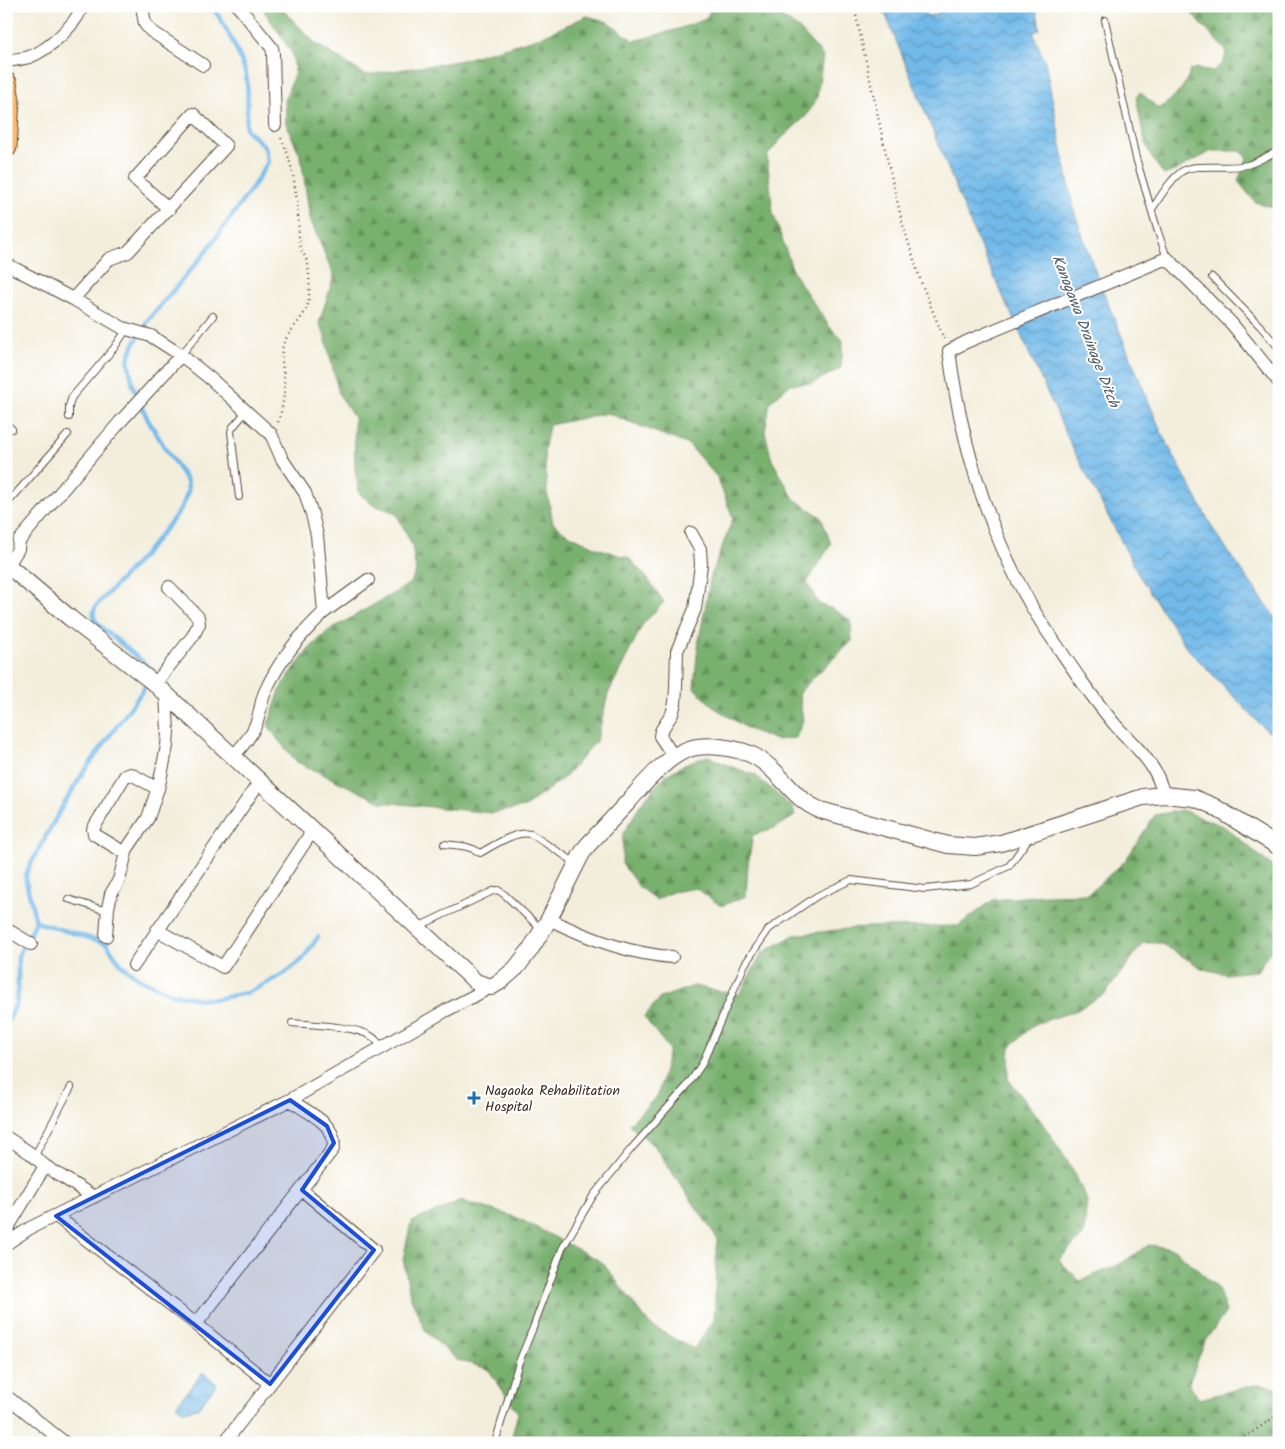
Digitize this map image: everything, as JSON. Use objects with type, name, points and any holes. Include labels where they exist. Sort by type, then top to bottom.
[{"type":"highway","points":[[6,84],[8,100],[6,148]]},
{"type":"street","points":[[6,61],[29,57],[41,51],[60,36],[75,19],[82,6]]},
{"type":"street","points":[[142,6],[145,24],[151,31],[204,65]]},
{"type":"street","points":[[238,6],[274,53],[275,125]]},
{"type":"street","points":[[73,299],[109,259],[128,252],[169,209],[226,146],[193,114],[135,179],[169,209]]},
{"type":"street","points":[[1164,795],[1158,777],[1146,758],[1104,710],[1053,640],[1034,611],[1002,548],[983,501],[969,456],[954,386],[949,351],[966,342],[1168,258],[1232,324],[1279,382]]},
{"type":"street","points":[[6,264],[127,329],[151,336],[181,355],[212,380],[271,434],[282,459],[306,493],[318,544],[324,612]]},
{"type":"street","points":[[181,355],[120,422],[19,541],[18,549],[7,564],[70,618],[160,689],[476,982],[491,988]]},
{"type":"street","points":[[674,757],[660,736],[661,731],[672,714],[676,688],[677,651],[695,609],[698,590],[701,565],[700,549],[691,533]]},
{"type":"street","points":[[233,756],[254,731],[264,694],[281,662],[324,612],[368,580]]},
{"type":"street","points":[[106,936],[107,911],[111,894],[119,880],[125,853],[130,843],[145,824],[158,789],[167,746],[168,731],[160,689],[199,624],[198,616],[170,587]]},
{"type":"street","points":[[6,1244],[30,1228],[290,1100],[501,981],[516,968],[546,924],[587,846],[653,774],[674,757],[688,749],[699,746],[728,748],[755,757],[771,768],[809,806],[948,846],[975,847],[1001,844],[1143,798],[1164,795],[1187,797],[1213,806],[1279,847]]},
{"type":"street","points":[[125,853],[94,834],[93,828],[125,776],[131,774],[158,789]]},
{"type":"street","points":[[134,965],[260,781]]},
{"type":"street","points":[[158,930],[223,967],[313,830]]},
{"type":"street","points":[[546,924],[632,950],[672,957]]},
{"type":"street","points":[[6,929],[28,942]]},
{"type":"street","points":[[196,1324],[333,1149],[334,1143],[327,1126],[290,1100]]},
{"type":"street","points":[[6,1137],[45,1166],[94,1197]]},
{"type":"street","points":[[6,1231],[45,1166]]},
{"type":"street","points":[[224,1443],[374,1250],[302,1190]]},
{"type":"street","points":[[56,1216],[270,1384]]},
{"type":"street","points":[[6,1396],[65,1443]]},
{"type":"lane","points":[[1104,20],[1136,158],[1158,232],[1168,258]]},
{"type":"lane","points":[[1152,209],[1166,188],[1183,171],[1199,167],[1220,168],[1247,165],[1279,150]]},
{"type":"lane","points":[[1212,277],[1279,348]]},
{"type":"lane","points":[[181,355],[213,316]]},
{"type":"lane","points":[[69,417],[68,406],[72,397],[114,348],[127,329]]},
{"type":"lane","points":[[239,497],[231,432],[232,428],[246,412]]},
{"type":"lane","points":[[6,424],[12,429]]},
{"type":"lane","points":[[6,505],[68,434]]},
{"type":"lane","points":[[444,844],[469,846],[480,853],[525,833],[531,834],[576,864]]},
{"type":"lane","points":[[495,1443],[519,1362],[562,1249],[593,1196],[686,1086],[702,1064],[745,964],[769,929],[816,896],[851,880],[926,889],[971,884],[1009,866],[1033,833]]},
{"type":"lane","points":[[418,928],[498,890],[546,924]]},
{"type":"lane","points":[[68,899],[107,911]]},
{"type":"lane","points":[[292,1023],[356,1031],[376,1039],[382,1047]]},
{"type":"lane","points":[[34,1157],[71,1087]]},
{"type":"path","points":[[854,6],[903,226],[921,282],[949,351]]},
{"type":"path","points":[[271,434],[280,418],[283,404],[284,380],[281,356],[283,348],[293,327],[305,313],[309,293],[308,268],[307,261],[301,251],[293,174],[288,153],[275,125]]},
{"type":"path","points":[[1236,1443],[1279,1414]]},
{"type":"highlighted area","points":[[290,1100],[327,1126],[334,1143],[302,1190],[374,1250],[270,1384],[56,1216]]},
{"type":"green space","points":[[261,6],[279,6],[316,44],[366,75],[458,61],[538,38],[587,16],[608,22],[634,41],[706,19],[712,6],[778,6],[782,17],[799,29],[823,56],[817,98],[806,116],[781,139],[767,156],[773,213],[794,274],[829,326],[843,340],[841,368],[813,383],[791,384],[770,402],[765,432],[772,460],[794,499],[821,517],[831,544],[807,583],[819,604],[833,609],[851,621],[852,641],[799,693],[803,720],[796,738],[776,740],[748,729],[715,708],[694,688],[698,645],[711,576],[733,518],[717,477],[689,445],[607,413],[549,425],[544,453],[547,492],[553,523],[564,532],[597,548],[629,558],[648,579],[664,602],[643,624],[608,694],[597,740],[566,776],[525,807],[492,813],[381,802],[297,762],[279,741],[268,725],[282,685],[308,650],[328,631],[410,583],[416,572],[412,545],[396,513],[373,505],[359,493],[355,470],[354,418],[339,394],[325,336],[319,323],[334,276],[310,219],[301,157],[286,124],[285,100],[295,71],[292,53]]},
{"type":"green space","points":[[1185,6],[1279,6],[1279,209],[1255,202],[1238,181],[1247,158],[1241,151],[1212,151],[1164,175],[1150,155],[1144,138],[1136,98],[1140,92],[1159,109],[1174,97],[1182,87],[1190,70],[1197,68],[1212,72],[1224,62],[1226,51]]},
{"type":"green space","points":[[708,756],[755,775],[793,808],[795,816],[775,828],[753,835],[748,864],[746,896],[721,906],[696,888],[672,892],[656,900],[639,887],[622,864],[623,834],[642,802],[666,775],[689,762]]},
{"type":"green space","points":[[1182,810],[1225,827],[1279,870],[1279,943],[1266,957],[1257,971],[1226,974],[1203,969],[1161,943],[1143,943],[1106,993],[1075,1011],[1035,1024],[1010,1047],[1008,1079],[1036,1114],[1069,1163],[1087,1200],[1084,1235],[1059,1260],[1080,1281],[1118,1265],[1149,1245],[1174,1249],[1218,1288],[1226,1312],[1205,1341],[1189,1383],[1199,1399],[1259,1384],[1279,1389],[1279,1443],[510,1443],[518,1413],[488,1369],[457,1360],[426,1332],[410,1296],[403,1259],[411,1222],[462,1201],[516,1217],[602,1262],[650,1325],[694,1349],[714,1320],[717,1238],[655,1147],[629,1124],[658,1095],[669,1049],[644,1017],[660,998],[694,986],[739,995],[762,953],[794,935],[863,927],[958,926],[993,900],[1045,895],[1088,894],[1125,861],[1155,815]]},
{"type":"water","name":"Kanogawa Drainage Ditch","points":[[882,6],[918,6],[928,16],[938,14],[937,6],[1036,6],[1040,29],[1033,33],[1045,62],[1074,211],[1098,279],[1162,434],[1216,534],[1279,623],[1279,740],[1262,726],[1187,648],[1140,577],[1073,449],[975,235]]},
{"type":"water","points":[[203,1372],[217,1384],[198,1408],[183,1411],[176,1405]]},
{"type":"waterway","points":[[152,677],[155,672],[101,627],[95,620],[94,615],[96,606],[144,555],[175,517],[183,505],[188,491],[187,481],[148,420],[133,386],[128,359],[134,344],[148,320],[205,253],[252,188],[268,162],[265,147],[246,129],[247,87],[244,68],[226,29],[211,6]]},
{"type":"waterway","points":[[6,1025],[16,1004],[18,956],[36,922],[26,881],[28,869],[83,773],[148,683]]},
{"type":"waterway","points":[[36,922],[106,943],[121,964],[138,978],[172,994],[201,999],[217,999],[247,993],[265,984],[285,973],[302,960],[318,937]]},
{"type":"place","name":"Nagaoka Rehabilitation Hospital","points":[[474,1098]]}]
